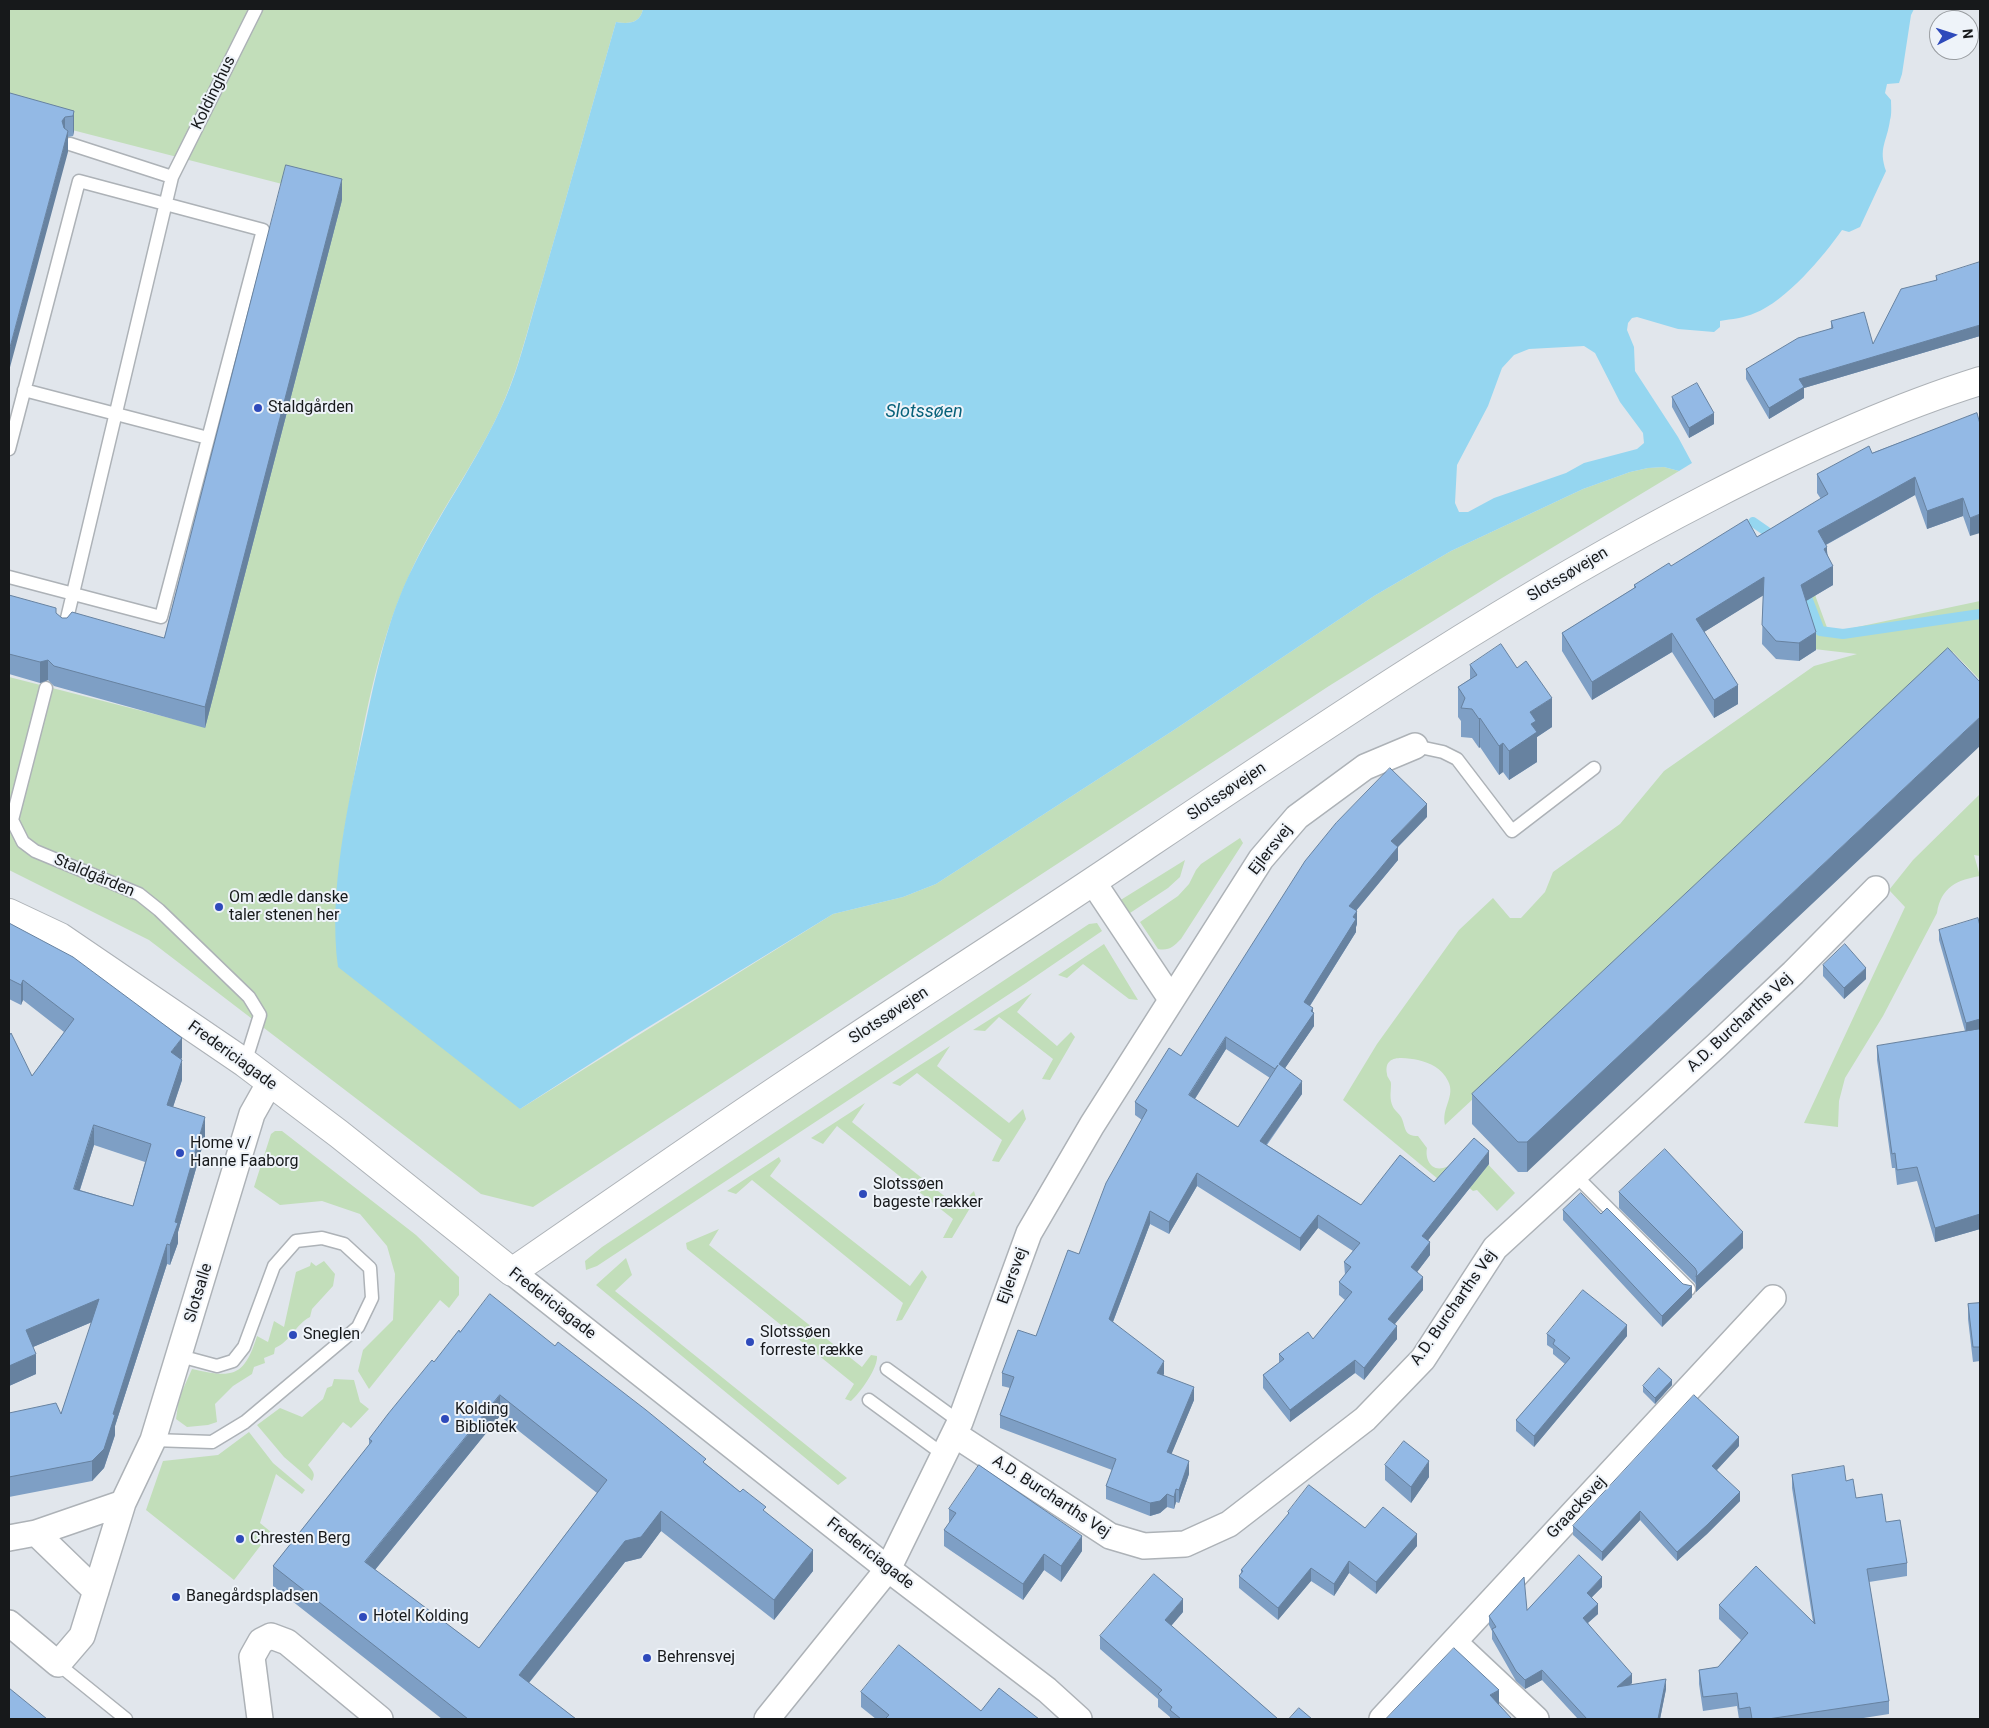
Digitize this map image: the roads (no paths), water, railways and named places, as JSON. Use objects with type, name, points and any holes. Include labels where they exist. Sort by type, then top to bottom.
[{"type":"main road","name":"Slotssøvejen","points":[[512,1272],[817,1063],[1462,638],[1631,537],[1776,463],[1887,414],[1980,381]]},
{"type":"main road","name":"Fredericiagade","points":[[9,913],[60,937],[245,1063],[512,1272]]},
{"type":"street","name":"Ejlersvej","points":[[888,1569],[953,1437],[1029,1233],[1092,1124],[1170,999],[1261,859],[1297,817],[1365,767],[1415,746]]},
{"type":"street","points":[[1093,882],[1170,999]]},
{"type":"street","name":"A.D. Burcharths Vej","points":[[953,1437],[1110,1536],[1144,1546],[1185,1544],[1229,1524],[1365,1419],[1423,1359],[1495,1248],[1724,1039],[1876,890]]},
{"type":"street","name":"Slotsalle","points":[[123,1503],[153,1440],[252,1114],[270,1082]]},
{"type":"street","name":"Fredericiagade","points":[[512,1272],[888,1569],[1047,1690],[1079,1719]]},
{"type":"street","name":"Graacksvej","points":[[1382,1719],[1773,1298]]},
{"type":"street","points":[[9,1538],[36,1533],[123,1503]]},
{"type":"street","points":[[9,1623],[58,1664],[82,1636],[123,1503]]},
{"type":"street","points":[[36,1533],[96,1591]]},
{"type":"street","points":[[767,1719],[888,1569]]},
{"type":"street","points":[[260,1719],[252,1657],[261,1642],[271,1636],[287,1642],[380,1719]]},
{"type":"street","points":[[1454,1642],[1536,1719]]},
{"type":"lane","name":"Koldinghus","points":[[64,631],[172,178],[256,9]]},
{"type":"lane","points":[[70,144],[172,178]]},
{"type":"lane","points":[[9,448],[78,181],[263,230],[161,618],[9,577]]},
{"type":"lane","points":[[24,390],[208,438]]},
{"type":"lane","name":"Staldgården","points":[[46,688],[12,820],[22,842],[35,851],[139,894],[159,910],[249,997],[260,1015],[245,1063]]},
{"type":"lane","points":[[1415,746],[1443,752],[1457,759],[1512,831],[1594,768]]},
{"type":"lane","points":[[1575,1175],[1689,1289]]},
{"type":"lane","points":[[153,1440],[212,1442],[245,1422],[358,1327],[372,1298],[370,1268],[344,1244],[322,1238],[296,1241],[274,1266],[244,1347],[233,1361],[217,1366],[180,1356]]},
{"type":"lane","points":[[886,1369],[953,1437]]},
{"type":"lane","points":[[869,1400],[953,1437]]},
{"type":"lane","points":[[58,1664],[126,1719]]},
{"type":"water","name":"Slotssøen","points":[[643,9],[1914,9],[1911,15],[1899,83],[1887,84],[1885,93],[1891,100],[1889,128],[1883,151],[1886,171],[1860,227],[1849,232],[1842,230],[1825,253],[1779,299],[1751,315],[1720,321],[1720,327],[1714,332],[1678,329],[1637,317],[1632,318],[1628,323],[1627,330],[1634,347],[1635,371],[1678,437],[1692,463],[1679,471],[1664,467],[1630,472],[1583,489],[1451,551],[1374,596],[1177,728],[936,884],[903,897],[833,914],[632,1037],[520,1109],[338,967],[336,909],[341,848],[378,667],[396,606],[425,544],[489,434],[510,387],[523,348],[616,22],[633,22]],"holes":[[[1584,346],[1595,353],[1620,402],[1643,433],[1644,443],[1637,449],[1584,463],[1566,473],[1494,498],[1468,512],[1459,512],[1455,503],[1457,465],[1488,406],[1502,368],[1514,355],[1529,349]]]},
{"type":"waterway","points":[[1753,522],[1766,531],[1775,541]]},
{"type":"waterway","points":[[1803,587],[1820,631],[1843,634],[1980,614]]},
{"type":"place","name":"Staldgården","points":[[258,408]]},
{"type":"place","name":"Om ædle danske taler stenen her","points":[[219,907]]},
{"type":"place","name":"Home v/ Hanne Faaborg","points":[[180,1153]]},
{"type":"place","name":"Slotssøen bageste rækker","points":[[863,1194]]},
{"type":"place","name":"Sneglen","points":[[293,1335]]},
{"type":"place","name":"Slotssøen forreste række","points":[[750,1342]]},
{"type":"place","name":"Kolding Bibliotek","points":[[445,1419]]},
{"type":"place","name":"Chresten Berg","points":[[240,1539]]},
{"type":"place","name":"Banegårdspladsen","points":[[176,1597]]},
{"type":"place","name":"Hotel Kolding","points":[[363,1617]]},
{"type":"place","name":"Behrensvej","points":[[647,1658]]}]
